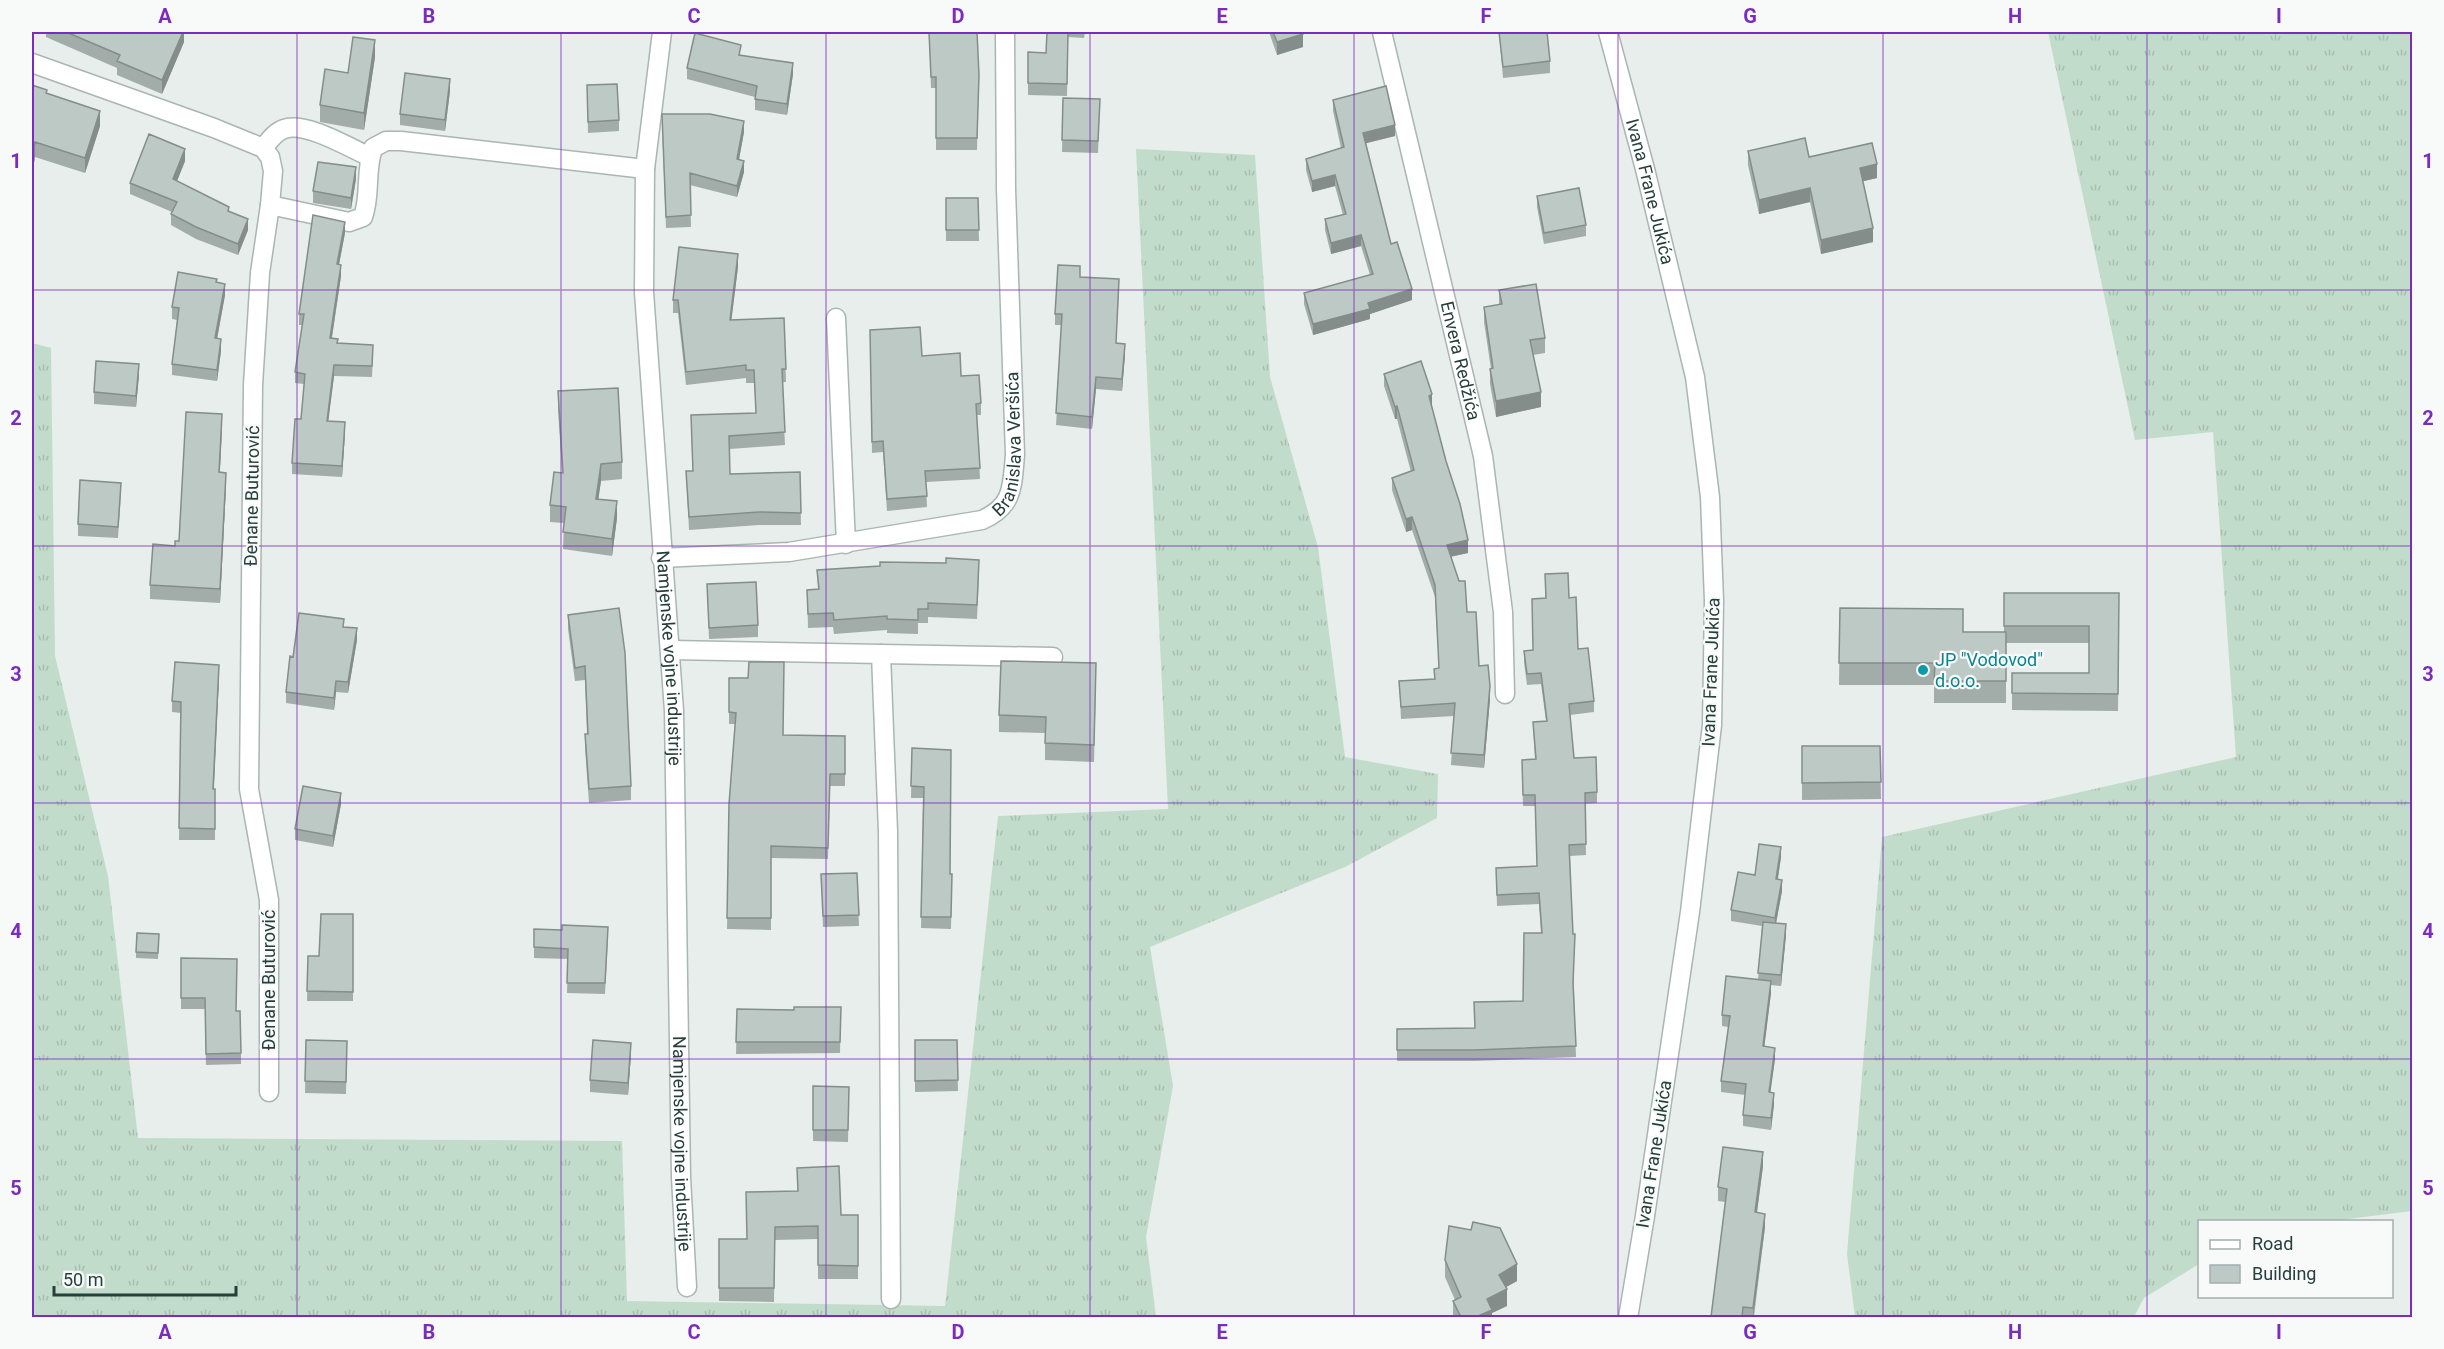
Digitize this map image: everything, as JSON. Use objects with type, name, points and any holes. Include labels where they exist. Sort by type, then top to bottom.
[{"type":"street","name":"Namjenske vojne industrije","points":[[662,32],[645,169],[644,292],[657,453],[661,558],[671,650],[677,851],[681,1177],[687,1287]]},
{"type":"street","name":"Branislava Veršića","points":[[661,558],[789,552],[982,520],[998,513],[1012,487],[1015,455],[1006,189],[1005,32]]},
{"type":"street","name":"Envera Redžića","points":[[1382,32],[1483,456],[1503,612],[1505,694]]},
{"type":"street","name":"Ivana Frane Jukića","points":[[1608,32],[1645,169],[1695,377],[1710,497],[1714,601],[1712,726],[1690,912],[1647,1205],[1628,1317]]},
{"type":"street","points":[[32,63],[214,128],[263,148],[273,136],[285,128],[303,127],[370,157]]},
{"type":"street","points":[[270,206],[349,222],[363,217],[368,204],[370,157],[373,148],[386,141],[645,169]]},
{"type":"street","name":"Đenane Buturović","points":[[263,148],[270,157],[273,171],[260,273],[253,385],[249,789],[269,900],[269,1092]]},
{"type":"street","points":[[836,318],[846,544]]},
{"type":"street","points":[[671,650],[1053,657]]},
{"type":"street","points":[[880,654],[888,832],[891,1299]]},
{"type":"green space","points":[[2048,32],[2412,32],[2412,1211],[2340,1220],[2198,1220],[2198,1265],[2144,1298],[2134,1317],[1855,1317],[1847,1254],[1882,837],[2236,757],[2213,432],[2135,440]]},
{"type":"green space","points":[[1136,149],[1255,155],[1270,377],[1318,547],[1345,757],[1438,774],[1437,818],[1345,867],[1150,947],[1173,1086],[1146,1237],[1156,1317],[32,1318],[32,343],[51,348],[55,656],[108,876],[138,1138],[622,1141],[627,1301],[945,1306],[998,816],[1168,809]]},
{"type":"building","points":[[66,32],[183,32],[162,80],[117,61],[120,55]]},
{"type":"building","points":[[929,32],[977,32],[979,75],[977,138],[936,138],[936,77],[931,77]]},
{"type":"building","points":[[1047,32],[1068,32],[1067,84],[1028,83],[1028,52],[1046,53]]},
{"type":"building","points":[[1273,32],[1302,32],[1303,34],[1277,42]]},
{"type":"building","points":[[1499,32],[1547,32],[1550,61],[1503,67]]},
{"type":"building","points":[[695,33],[741,45],[739,55],[793,63],[787,104],[755,99],[757,86],[687,68]]},
{"type":"building","points":[[353,37],[375,40],[364,113],[320,105],[325,69],[348,73]]},
{"type":"building","points":[[405,73],[450,79],[445,120],[400,114]]},
{"type":"building","points":[[617,84],[619,120],[588,122],[587,85]]},
{"type":"building","points":[[32,85],[47,90],[46,93],[100,111],[85,158],[35,142],[32,160]]},
{"type":"building","points":[[1386,86],[1395,125],[1363,133],[1391,244],[1397,242],[1412,289],[1368,303],[1370,309],[1313,324],[1304,293],[1373,274],[1361,235],[1331,243],[1325,219],[1346,214],[1335,175],[1312,181],[1306,159],[1344,147],[1333,100]]},
{"type":"building","points":[[1063,98],[1100,99],[1098,141],[1062,140]]},
{"type":"building","points":[[662,114],[710,114],[744,121],[737,159],[744,161],[737,186],[690,173],[691,215],[666,217]]},
{"type":"building","points":[[149,134],[185,149],[173,179],[229,207],[228,211],[248,219],[238,244],[171,214],[177,202],[130,183]]},
{"type":"building","points":[[1805,138],[1809,157],[1872,143],[1877,164],[1860,168],[1873,228],[1821,240],[1810,188],[1759,200],[1748,151]]},
{"type":"building","points":[[318,162],[356,167],[351,198],[313,191]]},
{"type":"building","points":[[1579,188],[1586,225],[1544,233],[1537,196]]},
{"type":"building","points":[[946,198],[978,198],[979,230],[946,230]]},
{"type":"building","points":[[313,215],[345,222],[337,264],[341,265],[330,338],[338,339],[337,343],[373,345],[372,366],[334,365],[327,421],[345,422],[342,466],[292,463],[295,419],[301,419],[305,374],[295,372],[304,314],[299,314]]},
{"type":"building","points":[[679,247],[738,254],[730,320],[784,318],[786,369],[782,369],[785,432],[729,436],[730,474],[800,472],[801,513],[759,512],[689,517],[686,471],[693,471],[691,415],[756,413],[754,370],[746,370],[746,365],[686,372],[678,300],[673,300]]},
{"type":"building","points":[[1058,265],[1080,266],[1080,277],[1119,279],[1116,343],[1125,344],[1122,379],[1096,377],[1092,417],[1056,413],[1062,314],[1055,314]]},
{"type":"building","points":[[178,272],[217,279],[216,282],[225,284],[215,338],[221,339],[217,370],[172,364],[179,308],[172,307]]},
{"type":"building","points":[[1536,284],[1545,338],[1530,340],[1541,392],[1496,401],[1490,369],[1493,368],[1484,307],[1502,304],[1499,290]]},
{"type":"building","points":[[920,327],[922,356],[960,353],[961,376],[979,375],[981,403],[976,404],[980,468],[925,471],[927,496],[887,499],[883,441],[872,442],[870,330]]},
{"type":"building","points":[[96,361],[139,364],[136,396],[94,392]]},
{"type":"building","points":[[1421,361],[1432,394],[1429,396],[1468,540],[1447,545],[1459,581],[1465,581],[1467,612],[1476,612],[1479,666],[1488,665],[1490,686],[1484,755],[1451,753],[1455,703],[1401,707],[1399,681],[1435,679],[1434,669],[1439,668],[1435,585],[1412,517],[1406,519],[1392,478],[1414,470],[1397,406],[1395,407],[1384,374]]},
{"type":"building","points":[[618,388],[622,462],[601,464],[596,499],[617,501],[612,539],[563,532],[566,507],[550,505],[554,472],[563,473],[558,391]]},
{"type":"building","points":[[186,412],[222,414],[219,472],[226,473],[220,589],[150,585],[153,544],[175,546],[175,541],[179,541]]},
{"type":"building","points":[[80,480],[121,483],[118,527],[78,524]]},
{"type":"building","points":[[946,558],[979,560],[977,605],[928,603],[928,609],[918,609],[918,620],[887,619],[887,616],[834,620],[833,613],[808,614],[807,590],[819,589],[817,570],[880,566],[880,562],[946,563]]},
{"type":"building","points":[[1568,573],[1569,598],[1576,597],[1578,649],[1588,648],[1594,701],[1569,704],[1574,758],[1596,757],[1597,792],[1585,793],[1586,844],[1569,845],[1573,934],[1575,934],[1573,983],[1576,1046],[1397,1050],[1397,1029],[1475,1028],[1474,1002],[1523,1001],[1524,933],[1542,933],[1539,893],[1497,895],[1496,868],[1537,866],[1535,795],[1523,795],[1522,760],[1536,759],[1533,722],[1547,721],[1541,673],[1527,674],[1524,651],[1533,650],[1532,599],[1546,598],[1545,574]]},
{"type":"building","points":[[756,582],[758,625],[709,628],[707,584]]},
{"type":"building","points":[[2004,593],[2119,593],[2118,694],[2012,693],[2012,673],[2089,673],[2089,626],[2004,626]]},
{"type":"building","points":[[619,608],[625,653],[631,786],[589,789],[585,734],[588,734],[585,666],[575,668],[568,615]]},
{"type":"building","name":"JP \"Vodovod\" d.o.o.","points":[[1840,608],[1963,609],[1963,632],[2006,632],[2006,681],[1934,681],[1935,663],[1839,663]]},
{"type":"building","points":[[299,613],[344,619],[343,627],[357,628],[348,682],[336,681],[334,698],[286,692],[290,656],[293,657]]},
{"type":"building","points":[[1001,661],[1096,663],[1094,745],[1045,743],[1046,717],[999,715]]},
{"type":"building","points":[[175,662],[219,665],[213,789],[215,789],[215,829],[179,828],[181,702],[172,701]]},
{"type":"building","points":[[749,662],[784,662],[783,735],[845,736],[845,774],[830,774],[828,848],[771,846],[771,918],[727,918],[729,804],[736,713],[729,712],[729,678],[748,678]]},
{"type":"building","points":[[1802,746],[1880,746],[1881,782],[1802,783]]},
{"type":"building","points":[[912,748],[951,750],[951,917],[921,917],[924,787],[911,786]]},
{"type":"building","points":[[303,786],[341,793],[333,836],[295,829]]},
{"type":"building","points":[[1759,844],[1781,847],[1776,879],[1782,880],[1775,918],[1731,910],[1738,872],[1755,875]]},
{"type":"building","points":[[857,873],[859,915],[823,916],[821,874]]},
{"type":"building","points":[[321,914],[353,914],[353,992],[307,991],[308,956],[319,956]]},
{"type":"building","points":[[1763,922],[1786,924],[1781,975],[1758,973]]},
{"type":"building","points":[[562,925],[608,927],[605,983],[567,983],[568,949],[534,947],[534,929],[562,930]]},
{"type":"building","points":[[137,933],[159,934],[158,953],[136,952]]},
{"type":"building","points":[[181,958],[237,959],[236,1011],[240,1011],[241,1053],[206,1054],[205,998],[181,998]]},
{"type":"building","points":[[1726,976],[1771,981],[1763,1046],[1775,1048],[1769,1092],[1774,1093],[1771,1118],[1743,1115],[1746,1084],[1721,1081],[1730,1016],[1722,1015]]},
{"type":"building","points":[[794,1007],[841,1007],[840,1042],[736,1042],[737,1009],[794,1010]]},
{"type":"building","points":[[306,1040],[347,1041],[346,1082],[305,1081]]},
{"type":"building","points":[[593,1040],[631,1043],[628,1083],[590,1080]]},
{"type":"building","points":[[915,1040],[957,1040],[958,1080],[915,1081]]},
{"type":"building","points":[[813,1086],[849,1087],[848,1130],[813,1130]]},
{"type":"building","points":[[1723,1147],[1763,1152],[1755,1212],[1765,1214],[1753,1308],[1743,1307],[1742,1317],[1711,1317],[1727,1189],[1718,1187]]},
{"type":"building","points":[[839,1166],[841,1215],[858,1215],[858,1266],[818,1265],[818,1226],[775,1227],[774,1288],[719,1288],[719,1239],[747,1239],[746,1192],[798,1191],[797,1168]]},
{"type":"building","points":[[1473,1222],[1500,1228],[1517,1264],[1499,1275],[1507,1289],[1487,1299],[1492,1310],[1476,1317],[1461,1317],[1453,1301],[1461,1297],[1445,1260],[1449,1226],[1471,1230]]},
{"type":"place","name":"JP \"Vodovod\" d.o.o.","points":[[1923,670]]}]
